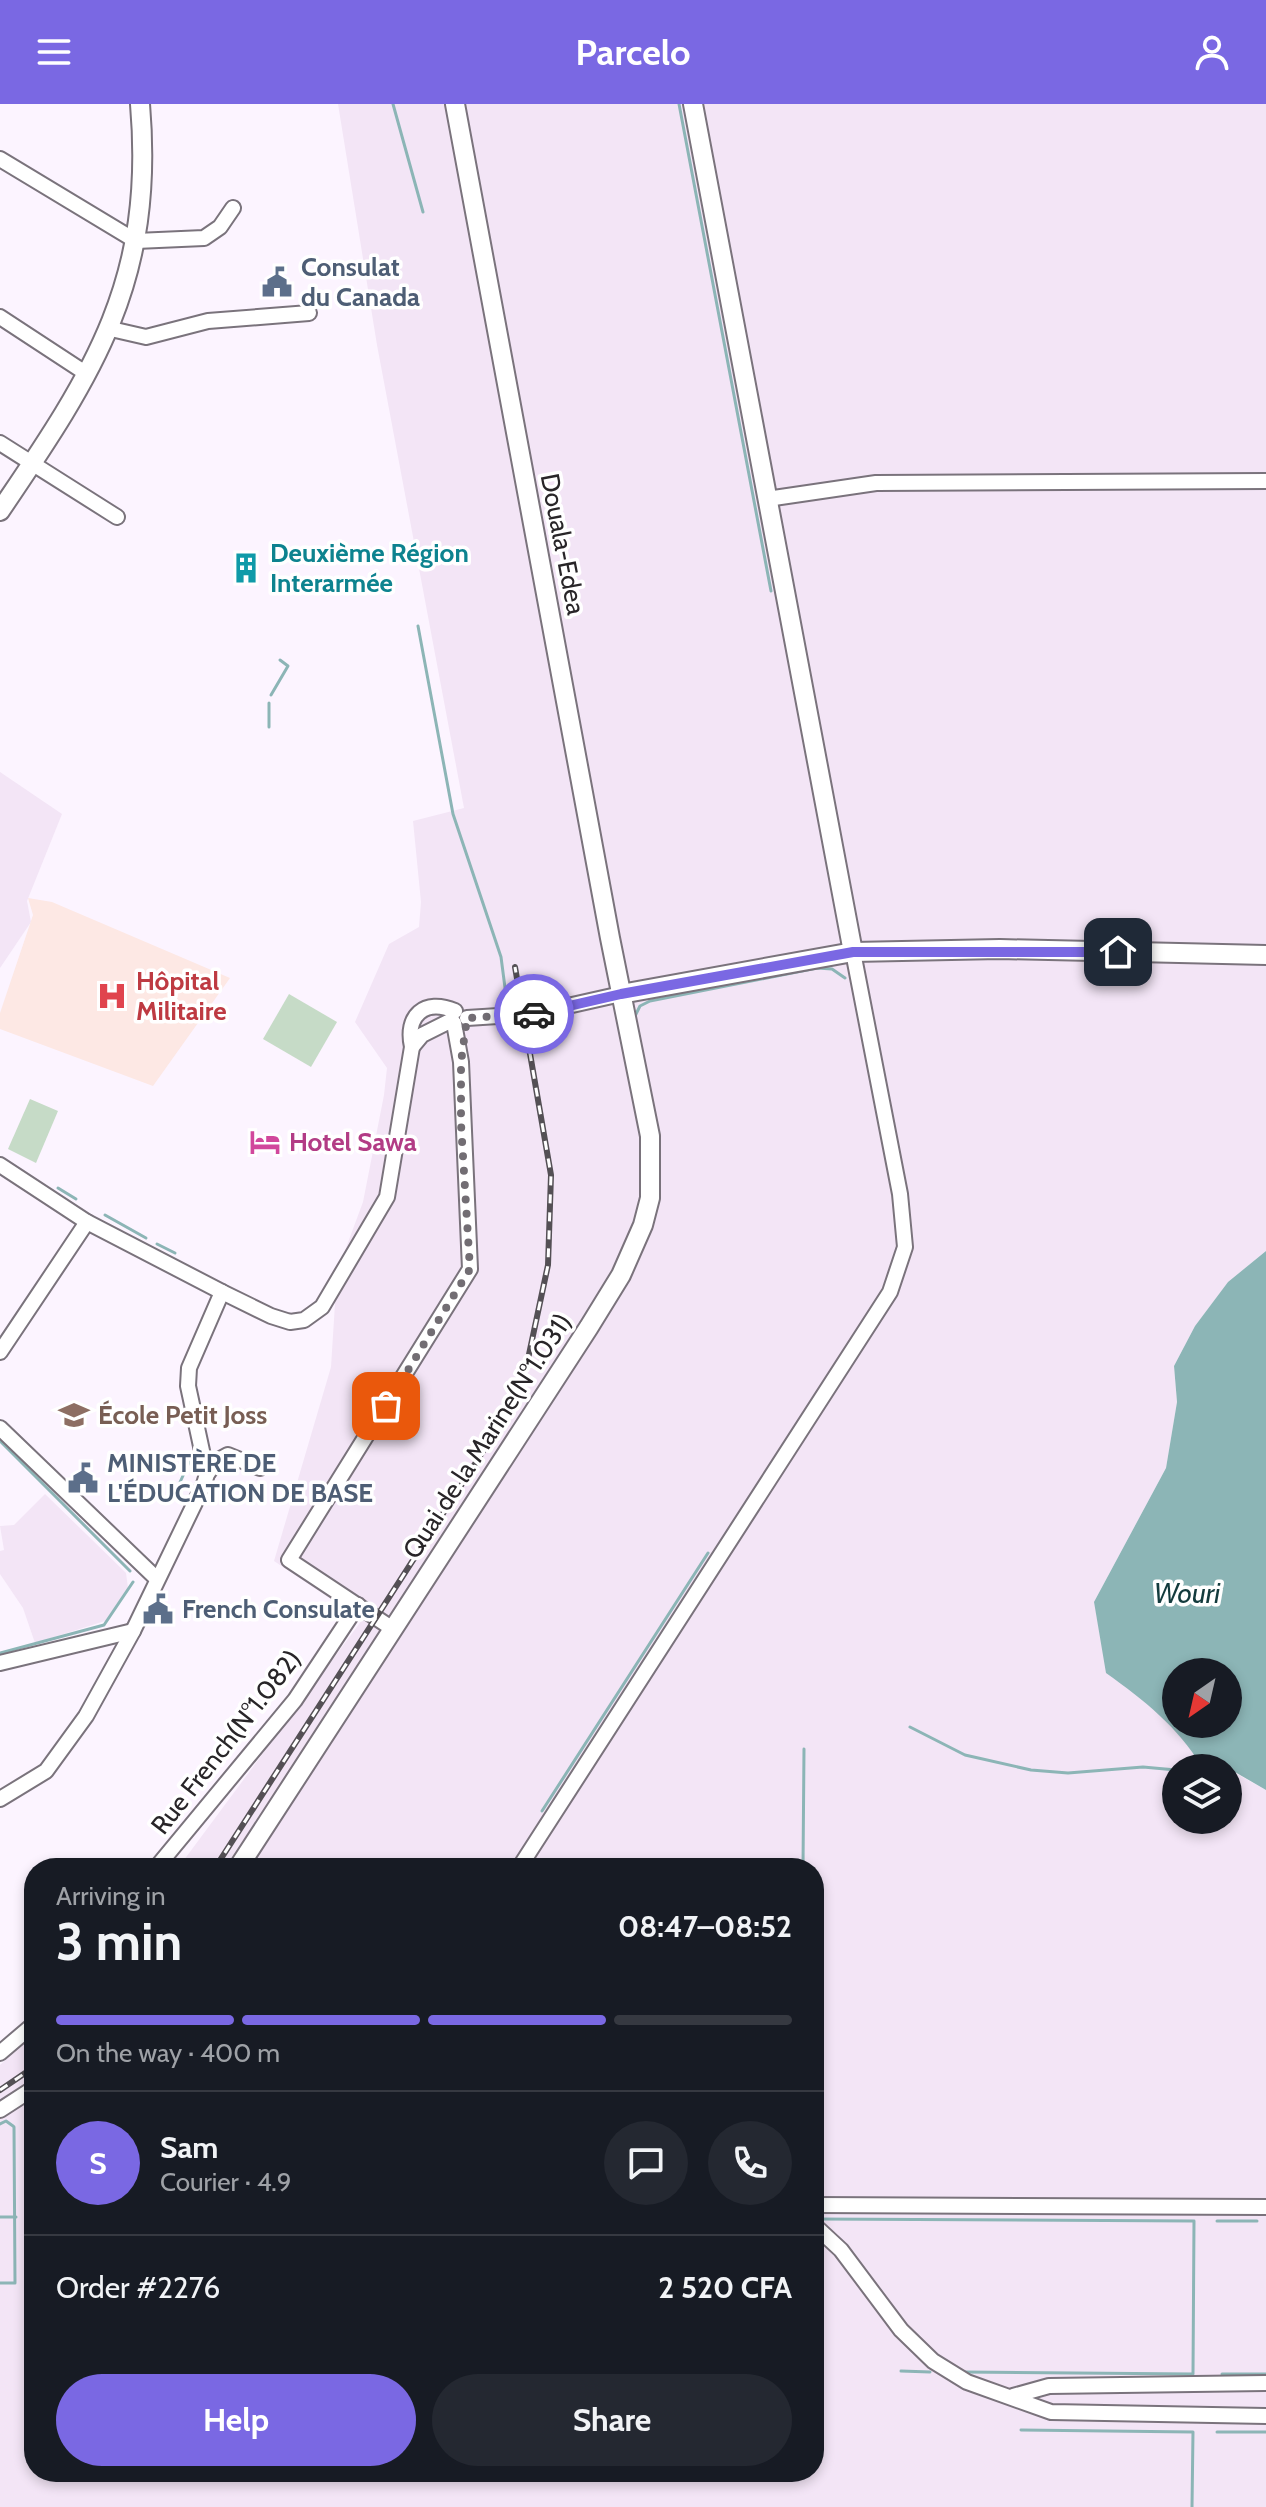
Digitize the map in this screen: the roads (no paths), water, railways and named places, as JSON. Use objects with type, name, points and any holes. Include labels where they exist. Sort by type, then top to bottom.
[{"type":"main road","points":[[0,510],[87,374],[111,329],[136,241],[144,166],[140,104]]},
{"type":"main road","name":"Douala-Edea","points":[[455,104],[621,994]]},
{"type":"main road","points":[[693,104],[853,952]]},
{"type":"main road","points":[[621,994],[853,952],[1000,949],[1266,955]]},
{"type":"main road","name":"Quai de la Marine(N°1.031)","points":[[249,1858],[589,1327],[621,1275],[643,1225],[650,1198],[650,1136],[621,994]]},
{"type":"street","points":[[0,159],[136,241],[204,238],[220,227],[233,208]]},
{"type":"street","points":[[111,329],[146,337],[208,321],[309,313]]},
{"type":"street","points":[[0,317],[87,374]]},
{"type":"street","points":[[0,443],[117,517]]},
{"type":"street","points":[[767,499],[876,483],[1266,481]]},
{"type":"street","points":[[525,1858],[890,1292],[905,1247],[889,1131],[853,952]]},
{"type":"street","points":[[412,1047],[422,1035],[459,1018],[532,1014],[621,994]]},
{"type":"street","points":[[0,1165],[87,1222],[222,1292],[290,1322],[304,1320],[322,1307],[387,1197],[412,1047],[409,1027],[418,1013],[435,1006],[459,1018]]},
{"type":"street","points":[[393,1629],[289,1560],[470,1269],[459,1018]]},
{"type":"street","points":[[0,1352],[87,1222]]},
{"type":"street","points":[[207,1474],[188,1386],[189,1368],[222,1292]]},
{"type":"street","points":[[0,1428],[157,1579]]},
{"type":"street","points":[[2,1798],[46,1771],[58,1758],[133,1631],[207,1474],[217,1461],[228,1455],[260,1468]]},
{"type":"street","name":"Rue French(N°1.082)","points":[[164,1858],[295,1700],[358,1605]]},
{"type":"street","points":[[0,1663],[133,1631]]},
{"type":"street","points":[[0,2053],[24,2033]]},
{"type":"street","points":[[0,2110],[24,2094]]},
{"type":"street","points":[[824,2205],[1266,2207]]},
{"type":"street","points":[[824,2234],[841,2250],[901,2330],[933,2361],[967,2382],[1051,2412],[1266,2416]]},
{"type":"street","points":[[1013,2396],[1059,2386],[1266,2383]]},
{"type":"water","name":"Wouri","points":[[1266,1251],[1266,1790],[1242,1776],[1242,1754],[1194,1754],[1181,1738],[1242,1738],[1242,1658],[1162,1658],[1162,1718],[1106,1673],[1094,1602],[1166,1468],[1177,1402],[1174,1366],[1195,1326],[1228,1282]]},
{"type":"waterway","points":[[393,104],[423,212]]},
{"type":"waterway","points":[[679,104],[771,591]]},
{"type":"waterway","points":[[418,626],[453,814],[501,957],[507,1003]]},
{"type":"waterway","points":[[271,695],[288,666],[280,660]]},
{"type":"waterway","points":[[269,703],[269,727]]},
{"type":"waterway","points":[[635,1016],[640,1006],[650,1001],[817,968],[832,969],[845,978]]},
{"type":"waterway","points":[[58,1188],[76,1199]]},
{"type":"waterway","points":[[105,1215],[146,1238]]},
{"type":"waterway","points":[[157,1244],[175,1253]]},
{"type":"waterway","points":[[0,1441],[130,1571]]},
{"type":"waterway","points":[[176,1491],[192,1456]]},
{"type":"waterway","points":[[542,1811],[708,1553]]},
{"type":"waterway","points":[[0,1653],[104,1625],[133,1582]]},
{"type":"waterway","points":[[910,1727],[965,1755],[1031,1770],[1068,1773],[1143,1767],[1162,1769]]},
{"type":"waterway","points":[[803,1858],[804,1749]]},
{"type":"waterway","points":[[0,2124],[6,2121],[13,2126]]},
{"type":"waterway","points":[[0,2283],[15,2283],[14,2127]]},
{"type":"waterway","points":[[0,2217],[16,2217]]},
{"type":"waterway","points":[[824,2219],[1194,2221],[1193,2374],[962,2372]]},
{"type":"waterway","points":[[1217,2221],[1257,2221]]},
{"type":"waterway","points":[[901,2371],[930,2372]]},
{"type":"waterway","points":[[1222,2374],[1266,2374]]},
{"type":"waterway","points":[[1021,2430],[1193,2432],[1192,2507]]},
{"type":"waterway","points":[[1217,2432],[1266,2432]]},
{"type":"railway","points":[[221,1858],[489,1442],[528,1359],[548,1265],[551,1175],[515,967]]},
{"type":"railway","points":[[0,2090],[24,2074]]},
{"type":"place","name":"Consulat du Canada","points":[[277,282]]},
{"type":"place","name":"Deuxième Région Interarmée","points":[[246,568]]},
{"type":"place","name":"Hôpital Militaire","points":[[112,996]]},
{"type":"place","name":"Hotel Sawa","points":[[265,1142]]},
{"type":"place","name":"École Petit Joss","points":[[74,1415]]},
{"type":"place","name":"MINISTÈRE DE L'ÉDUCATION DE BASE","points":[[83,1478]]},
{"type":"place","name":"French Consulate","points":[[158,1609]]}]
